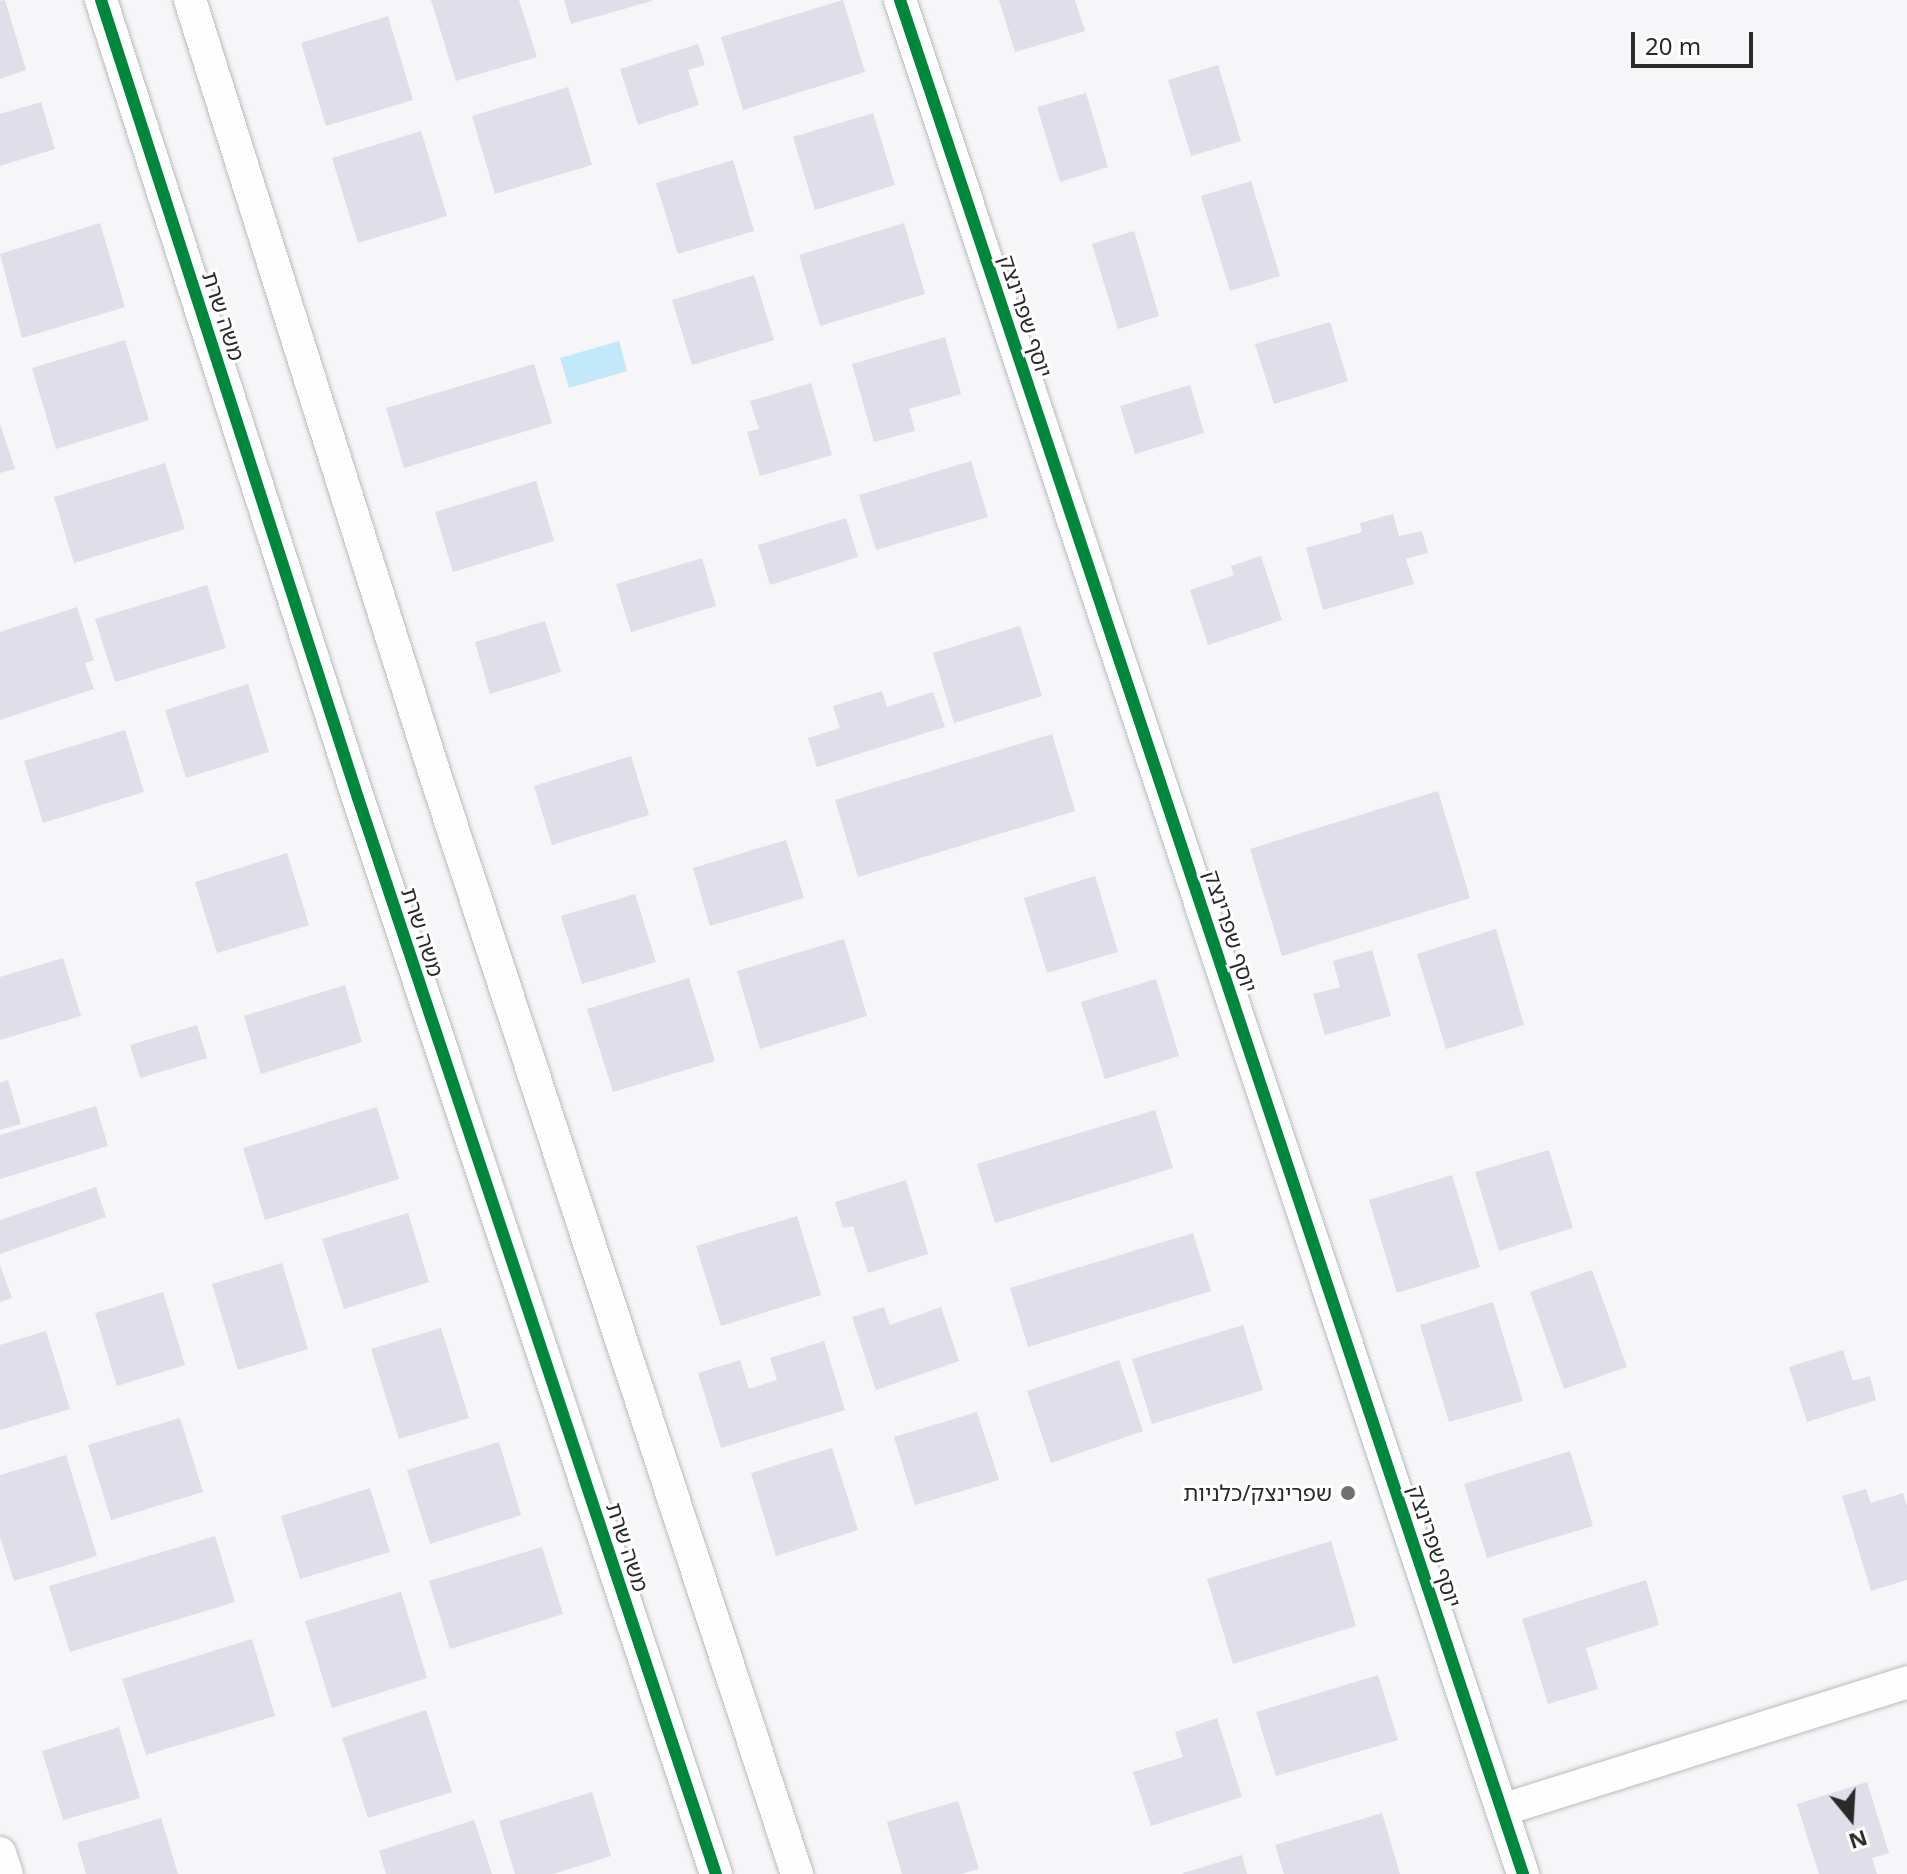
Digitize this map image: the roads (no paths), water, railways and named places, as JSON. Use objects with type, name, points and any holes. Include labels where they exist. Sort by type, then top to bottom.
[{"type":"street","name":"משה שרת","points":[[101,0],[353,783],[716,1874]]},
{"type":"street","points":[[190,0],[438,784],[797,1874]]},
{"type":"street","name":"יוסף שפרינצק","points":[[900,0],[1523,1874]]},
{"type":"street","points":[[1502,1810],[1907,1682]]},
{"type":"street","points":[[0,1853],[7,1874]]},
{"type":"water","points":[[619,341],[627,371],[569,388],[560,358]]},
{"type":"place","name":"שפרינצק/כלניות","points":[[1348,1493]]}]
